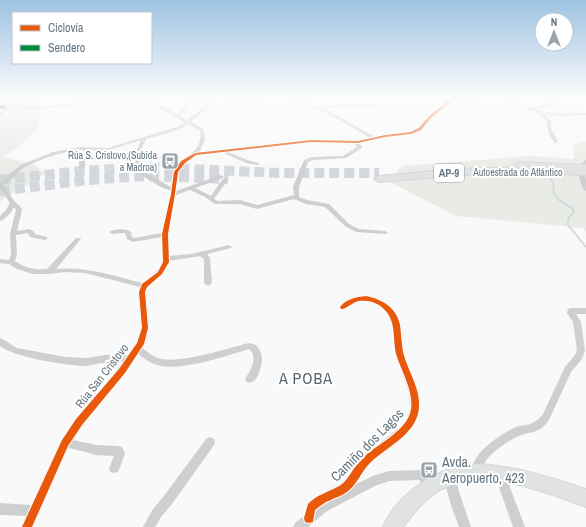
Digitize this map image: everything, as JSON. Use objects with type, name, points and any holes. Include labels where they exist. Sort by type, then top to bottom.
[{"type":"highway","name":"Autoestrada do Atlántico","points":[[379,176],[517,169],[586,170]]},
{"type":"highway","name":"Autoestrada do Atlántico","points":[[517,169],[586,173]]},
{"type":"main road","points":[[392,527],[415,498],[432,485],[450,477],[479,472],[515,475],[549,484],[586,498]]},
{"type":"street","points":[[11,262],[14,255],[14,234],[19,210],[17,205],[13,203],[0,184],[6,182],[17,170],[30,162],[55,153],[87,148],[108,149],[176,129],[188,123]]},
{"type":"street","points":[[0,261],[11,262],[25,270],[39,273],[66,270],[85,271],[144,286],[160,273],[164,267],[166,259],[165,234],[174,192],[175,176],[178,167],[195,154],[201,144],[203,131],[190,123]]},
{"type":"street","points":[[345,123],[374,138]]},
{"type":"street","points":[[195,154],[318,141],[355,142],[416,132],[425,123]]},
{"type":"street","points":[[549,123],[549,128],[556,142]]},
{"type":"street","points":[[143,138],[144,139],[138,152],[137,169],[174,192],[223,179],[214,197],[210,198]]},
{"type":"street","points":[[295,197],[297,196],[296,187],[306,161],[312,159],[344,157],[360,147],[355,142]]},
{"type":"street","points":[[82,168],[82,161],[87,148]]},
{"type":"street","points":[[224,152],[257,164]]},
{"type":"street","points":[[586,162],[581,168],[586,189]]},
{"type":"street","points":[[190,188],[217,203],[240,202],[257,207],[295,197],[306,202],[327,205],[347,225],[358,231],[384,232]]},
{"type":"street","points":[[0,219],[9,211],[13,203]]},
{"type":"street","points":[[14,234],[29,231],[31,232],[32,236],[45,238]]},
{"type":"street","points":[[112,232],[127,231],[130,238],[133,240],[165,234]]},
{"type":"street","points":[[49,272],[78,238]]},
{"type":"street","points":[[166,259],[202,254],[229,247]]},
{"type":"street","points":[[202,254],[207,258],[208,283]]},
{"type":"street","name":"Rúa San Cristovo","points":[[28,527],[65,443],[79,422],[137,350],[145,328],[141,297],[144,286]]},
{"type":"street","name":"Camiño dos Lagos","points":[[310,518],[311,508],[321,499],[346,487],[352,481],[361,466],[387,445],[410,422],[414,415],[413,394],[396,342],[396,322],[393,317],[385,306],[378,300],[370,298],[360,299],[342,307]]},
{"type":"street","points":[[479,472],[478,467],[481,458],[491,449],[513,433],[533,428],[541,424],[546,417],[568,370],[579,357],[582,350],[577,322],[571,311],[585,311]]},
{"type":"street","points":[[0,341],[7,347],[16,351],[66,361],[87,362],[105,359],[131,358]]},
{"type":"street","points":[[137,350],[155,361],[166,363],[179,362],[253,346],[256,348],[257,355],[256,371],[250,379]]},
{"type":"street","points":[[149,527],[157,513],[210,442]]},
{"type":"street","points":[[65,443],[95,450],[118,451],[120,454],[114,468]]},
{"type":"street","points":[[499,473],[519,527]]},
{"type":"street","points":[[299,527],[323,507],[381,478],[421,475],[432,485]]},
{"type":"street","points":[[450,477],[454,495],[465,527]]},
{"type":"street","points":[[0,509],[34,511]]},
{"type":"shaded area","points":[[0,123],[39,123],[28,139],[3,157],[33,164],[45,174],[0,201]]},
{"type":"shaded area","points":[[586,141],[586,232],[583,228],[456,216],[388,181],[402,166],[531,156],[574,159],[574,145]]},
{"type":"waterway","points":[[545,173],[553,182],[554,194],[559,200],[573,209],[574,212],[568,219],[568,225],[586,247]]},
{"type":"tunnel","points":[[0,180],[80,171],[148,167]]},
{"type":"tunnel","points":[[148,167],[279,173],[379,173]]},
{"type":"tunnel","points":[[0,191],[88,180],[144,176],[228,179]]},
{"type":"cycle path","points":[[27,527],[65,443],[79,422],[122,371],[140,344],[145,328],[142,292],[144,286],[160,273],[166,262],[165,234],[176,172],[183,162],[195,154],[311,141],[358,142],[385,136],[411,133],[420,129],[425,123]]},
{"type":"cycle path","points":[[309,518],[311,507],[349,484],[359,468],[373,454],[403,431],[409,424],[415,409],[414,393],[402,362],[399,351],[397,326],[392,314],[380,303],[366,298],[350,302],[343,307]]},
{"type":"place","name":"Rúa S. Cristovo,(Subida a Madroa)","points":[[170,161]]},
{"type":"place","name":"Avda. Aeropuerto, 423","points":[[429,470]]},
{"type":"district","name":"A POBA","points":[[306,378]]}]
